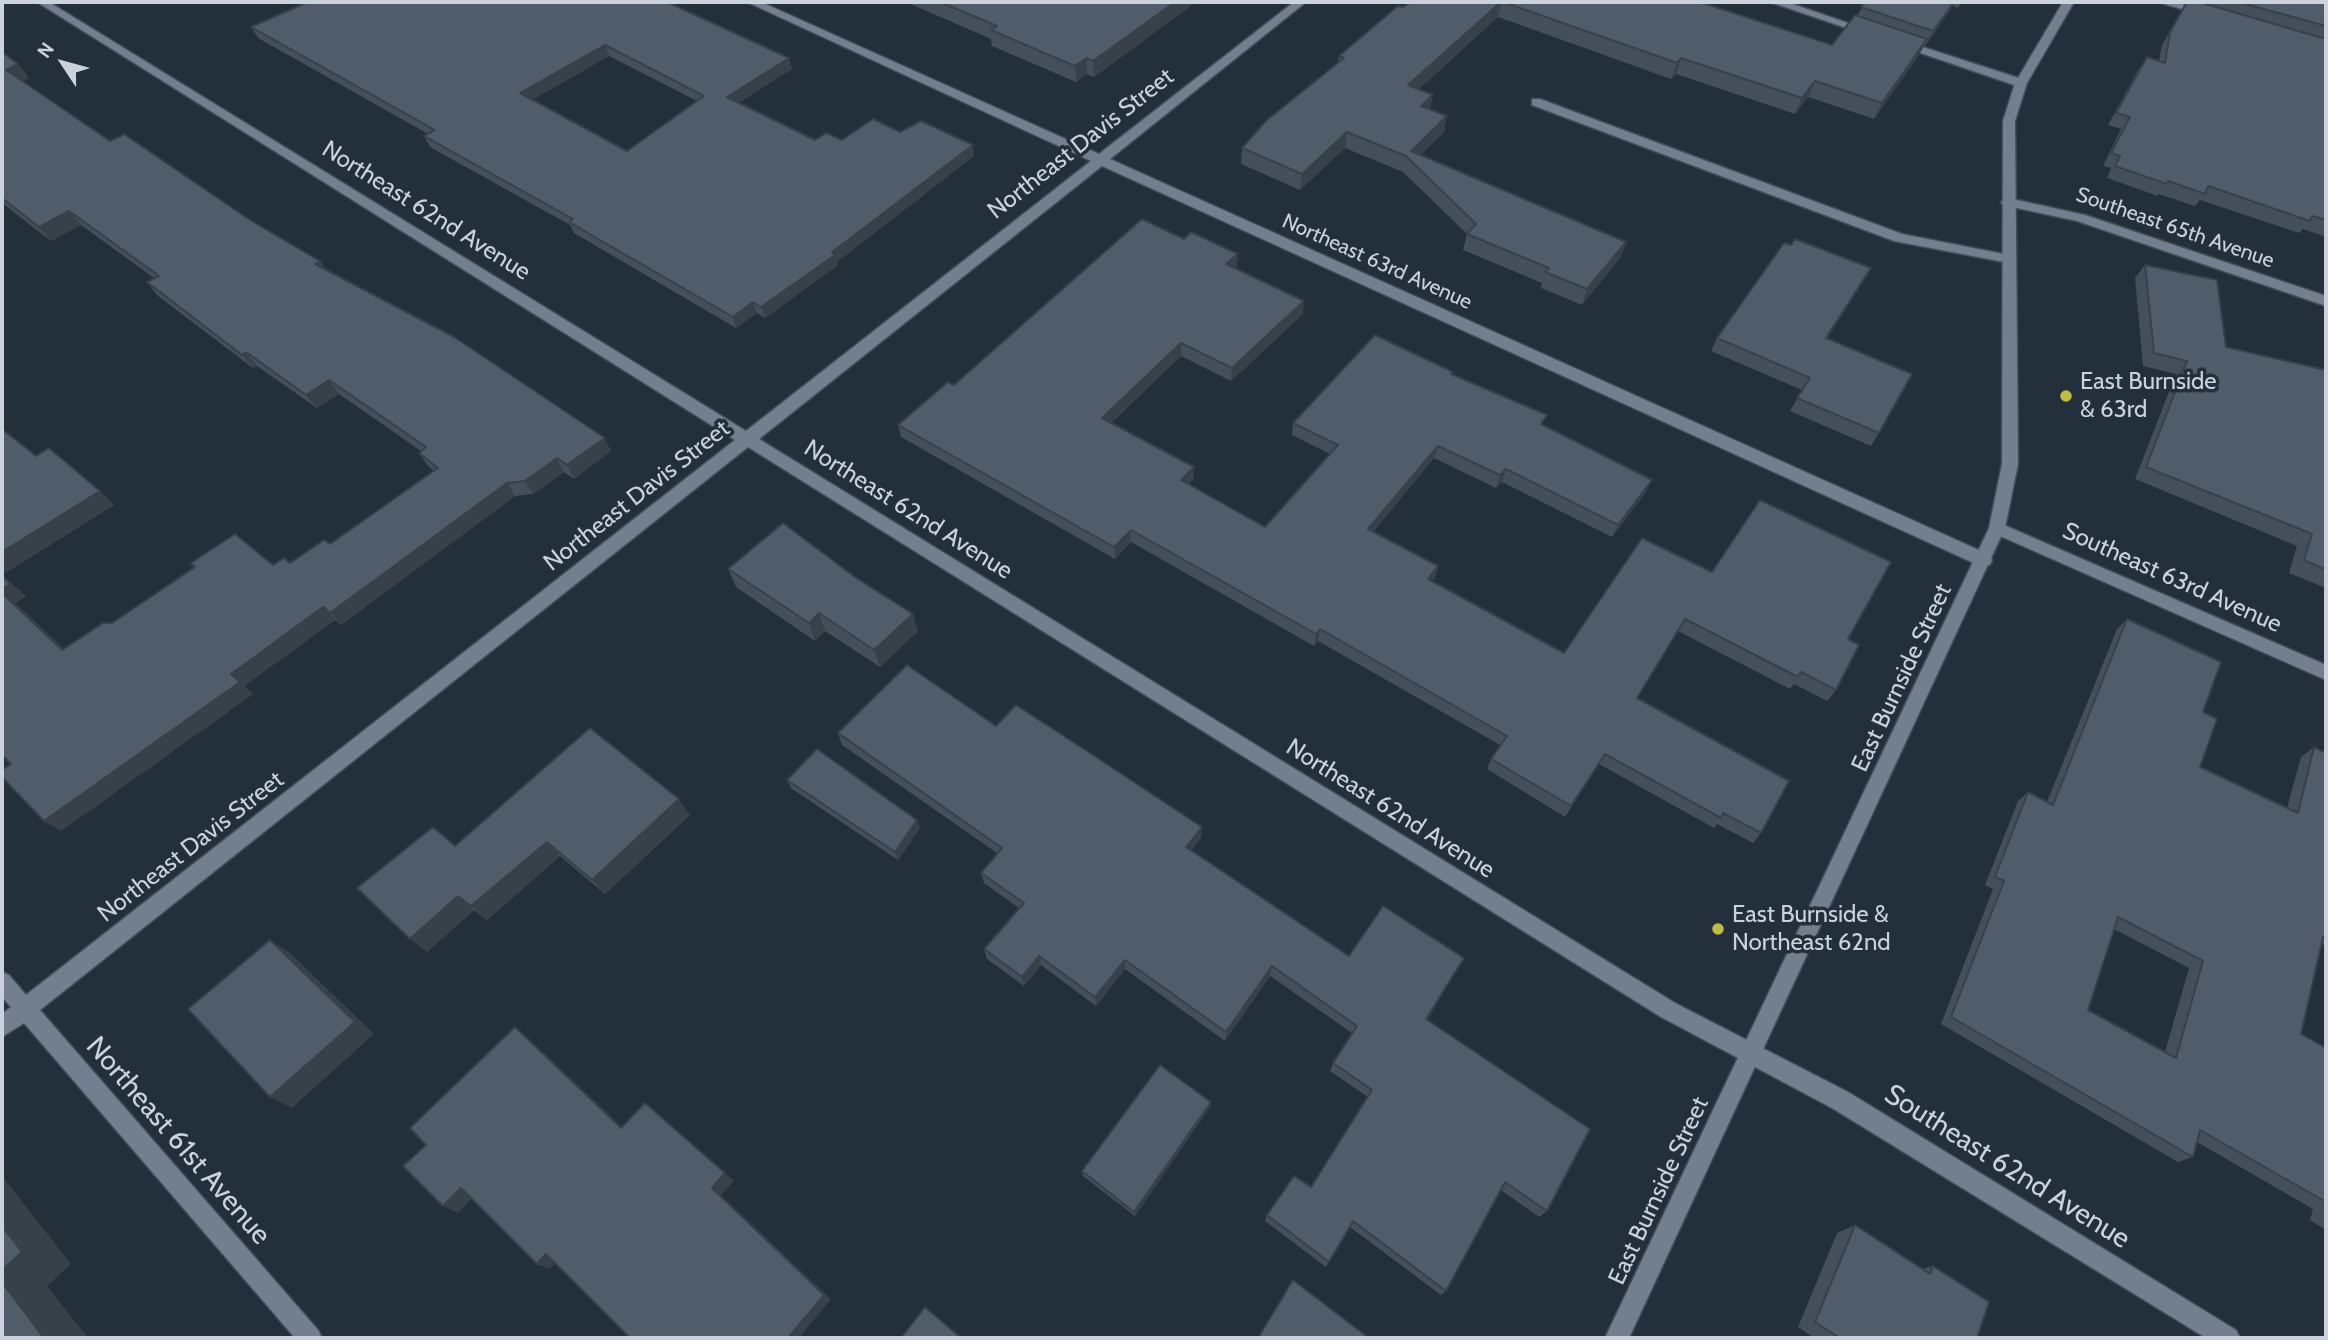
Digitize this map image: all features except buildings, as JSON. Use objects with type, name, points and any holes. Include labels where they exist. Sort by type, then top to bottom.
[{"type":"street","name":"Northeast 62nd Avenue","points":[[42,2],[1668,1010],[1751,1054]]},
{"type":"street","name":"Northeast 63rd Avenue","points":[[752,2],[1984,560]]},
{"type":"street","name":"Northeast Davis Street","points":[[2,1027],[1301,2]]},
{"type":"street","points":[[1776,2],[1876,35]]},
{"type":"street","name":"East Burnside Street","points":[[1617,1338],[1997,528],[2010,464],[2009,121],[2021,83],[2068,2]]},
{"type":"street","points":[[2164,2],[2214,16]]},
{"type":"street","points":[[1889,39],[2021,83]]},
{"type":"street","points":[[1536,102],[1899,237],[2009,259]]},
{"type":"street","name":"Southeast 65th Avenue","points":[[2008,202],[2080,218],[2326,301]]},
{"type":"street","name":"Southeast 63rd Avenue","points":[[1997,528],[2326,673]]},
{"type":"street","name":"Northeast 61st Avenue","points":[[2,982],[310,1338]]},
{"type":"street","name":"Southeast 62nd Avenue","points":[[1751,1054],[1840,1100],[2228,1338]]},
{"type":"place","name":"East Burnside & 63rd","points":[[2066,396]]},
{"type":"place","name":"East Burnside & Northeast 62nd","points":[[1718,929]]}]
